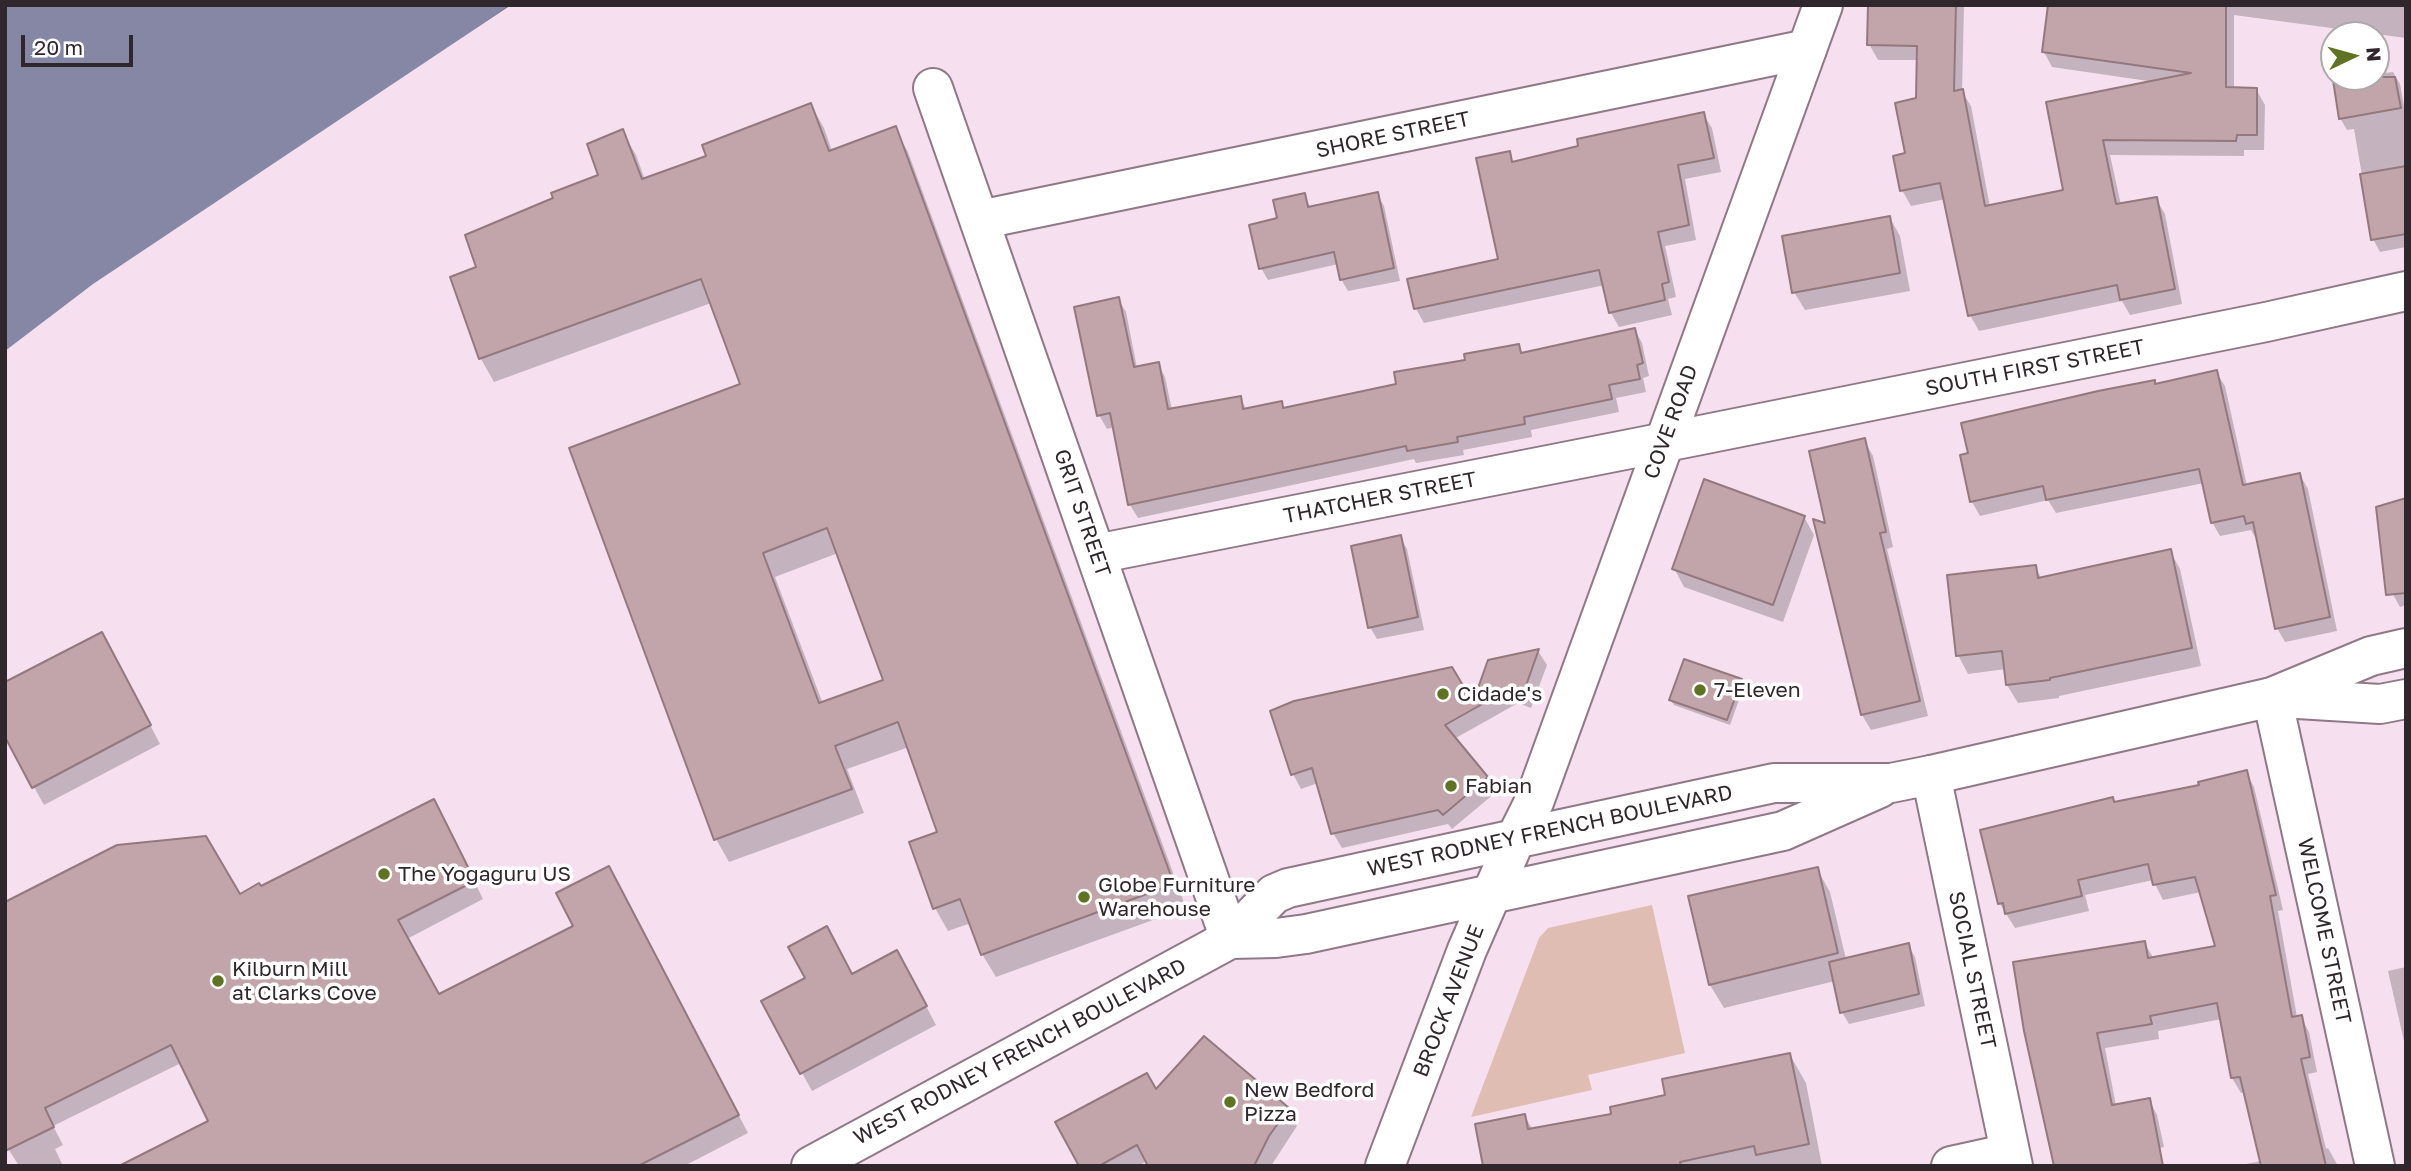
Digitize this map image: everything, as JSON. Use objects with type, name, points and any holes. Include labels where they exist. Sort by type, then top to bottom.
[{"type":"street","name":"COVE ROAD","points":[[1516,838],[1534,802],[1823,5]]},
{"type":"street","name":"SHORE STREET","points":[[979,220],[1807,49]]},
{"type":"street","name":"GRIT STREET","points":[[933,88],[1230,939]]},
{"type":"street","name":"SOUTH FIRST STREET","points":[[1664,443],[2406,291]]},
{"type":"street","name":"THATCHER STREET","points":[[1096,554],[1664,443]]},
{"type":"street","name":"WEST RODNEY FRENCH BOULEVARD","points":[[811,1166],[1230,939],[1274,894],[1288,888],[1774,783],[1891,783],[1931,775],[2272,697],[2371,656],[2406,648]]},
{"type":"street","name":"WEST RODNEY FRENCH BOULEVARD","points":[[2272,697],[2381,704],[2406,699]]},
{"type":"street","name":"WELCOME STREET","points":[[2272,697],[2375,1166]]},
{"type":"street","name":"SOCIAL STREET","points":[[1931,775],[2012,1160]]},
{"type":"street","name":"WEST RODNEY FRENCH BOULEVARD","points":[[1230,939],[1306,934],[1783,831],[1891,783]]},
{"type":"street","name":"BROCK AVENUE","points":[[1385,1166],[1467,950],[1516,838]]},
{"type":"street","points":[[1951,1166],[2012,1160]]},
{"type":"shaded area","points":[[1652,905],[1685,1053],[1588,1075],[1592,1090],[1471,1117],[1539,938],[1548,928]]},
{"type":"water","points":[[5,5],[511,5],[5,359]]},
{"type":"pier","points":[[511,5],[515,6],[5,362],[5,351],[93,284]]},
{"type":"building","points":[[1868,5],[1956,5],[1954,91],[1963,89],[1985,206],[2063,190],[2046,102],[2191,73],[2042,52],[2048,5],[2226,5],[2226,87],[2257,88],[2257,135],[2237,135],[2236,141],[2103,140],[2116,204],[2157,197],[2175,289],[2120,300],[2117,285],[1968,316],[1940,183],[1900,191],[1893,156],[1905,153],[1895,103],[1916,98],[1917,46],[1867,45]]},
{"type":"building","points":[[2390,77],[2395,77],[2401,108],[2339,119],[2335,91],[2390,91]]},
{"type":"building","points":[[811,103],[829,151],[896,126],[1174,884],[981,955],[960,899],[933,909],[909,842],[937,832],[898,722],[835,746],[852,789],[714,840],[569,448],[740,384],[701,279],[479,359],[450,277],[476,267],[465,235],[553,198],[551,193],[598,175],[587,144],[623,129],[642,179],[706,156],[702,145]],"holes":[[[827,528],[883,680],[819,703],[763,553]]]},
{"type":"building","points":[[1704,112],[1714,158],[1678,165],[1689,225],[1658,232],[1669,282],[1662,284],[1665,300],[1609,313],[1599,270],[1414,309],[1407,279],[1498,259],[1476,158],[1510,151],[1512,162],[1578,146],[1577,139]]},
{"type":"building","points":[[2406,166],[2406,234],[2371,240],[2360,174]]},
{"type":"building","points":[[1378,192],[1394,268],[1340,280],[1334,252],[1259,269],[1249,225],[1277,218],[1273,200],[1305,193],[1308,207]]},
{"type":"building","points":[[1890,216],[1900,273],[1792,293],[1782,236]]},
{"type":"building","points":[[1119,297],[1134,367],[1159,362],[1168,409],[1241,396],[1243,409],[1282,401],[1283,408],[1396,384],[1394,372],[1465,360],[1464,354],[1519,344],[1521,353],[1635,328],[1643,363],[1637,365],[1640,379],[1609,385],[1612,399],[1524,417],[1525,424],[1457,437],[1458,442],[1407,451],[1406,446],[1128,505],[1110,413],[1097,416],[1074,307]]},
{"type":"building","points":[[2217,370],[2243,485],[2300,473],[2330,617],[2275,629],[2253,522],[2246,524],[2244,516],[2211,523],[2199,469],[2046,500],[2043,486],[1970,502],[1960,455],[1968,453],[1961,423],[2098,391],[2155,380],[2155,384]]},
{"type":"building","points":[[1865,438],[1886,532],[1880,533],[1920,701],[1861,715],[1813,519],[1825,523],[1809,451]]},
{"type":"building","points":[[1704,479],[1805,516],[1773,605],[1672,569]]},
{"type":"building","points":[[2406,498],[2406,593],[2386,595],[2376,507]]},
{"type":"building","points":[[1401,535],[1418,617],[1368,628],[1351,546]]},
{"type":"building","points":[[2171,549],[2192,648],[2050,680],[2006,685],[2002,651],[1956,656],[1947,575],[2036,565],[2038,578]]},
{"type":"building","points":[[102,632],[151,725],[32,788],[5,737],[5,682]]},
{"type":"building","points":[[1539,649],[1523,694],[1509,689],[1445,725],[1488,777],[1443,815],[1438,810],[1331,834],[1312,768],[1291,775],[1270,711],[1294,701],[1452,667],[1473,702],[1488,660]]},
{"type":"building","points":[[1684,659],[1742,679],[1727,720],[1669,700]]},
{"type":"building","points":[[2247,770],[2276,895],[2270,896],[2292,1017],[2302,1015],[2310,1057],[2301,1059],[2326,1166],[2261,1166],[2240,1077],[2231,1078],[2217,1003],[2150,1016],[2152,1024],[2097,1033],[2112,1105],[2150,1098],[2163,1166],[2054,1166],[2024,1031],[2013,962],[2145,941],[2148,958],[2215,946],[2195,877],[2153,885],[2148,864],[2078,880],[2082,896],[2005,914],[2003,903],[1998,904],[1980,830],[2113,797],[2114,802],[2199,785],[2198,782]]},
{"type":"building","name":"Kilburn Mill at Clarks Cove","points":[[434,799],[475,881],[398,920],[439,994],[573,926],[556,893],[609,866],[739,1115],[638,1166],[119,1166],[208,1121],[171,1045],[45,1108],[54,1127],[5,1151],[5,902],[117,845],[206,836],[240,894]]},
{"type":"building","points":[[1818,867],[1838,953],[1709,985],[1688,896]]},
{"type":"building","points":[[827,926],[852,974],[897,950],[927,1006],[800,1074],[761,1001],[805,978],[788,947]]},
{"type":"building","points":[[1909,943],[1919,994],[1840,1013],[1829,962]]},
{"type":"building","points":[[1204,1036],[1289,1108],[1269,1136],[1254,1166],[1148,1166],[1137,1145],[1099,1166],[1079,1166],[1055,1122],[1147,1073],[1156,1089]]},
{"type":"building","points":[[1790,1053],[1809,1144],[1756,1155],[1754,1146],[1680,1162],[1681,1166],[1483,1166],[1475,1124],[1525,1114],[1528,1129],[1611,1114],[1610,1107],[1665,1095],[1662,1079]]},
{"type":"place","name":"7-Eleven","points":[[1700,690]]},
{"type":"place","name":"Cidade's","points":[[1443,694]]},
{"type":"place","name":"Fabian","points":[[1451,786]]},
{"type":"place","name":"The Yogaguru US","points":[[384,874]]},
{"type":"place","name":"Globe Furniture Warehouse","points":[[1084,897]]},
{"type":"place","name":"Kilburn Mill at Clarks Cove","points":[[218,981]]},
{"type":"place","name":"New Bedford Pizza","points":[[1230,1102]]}]
